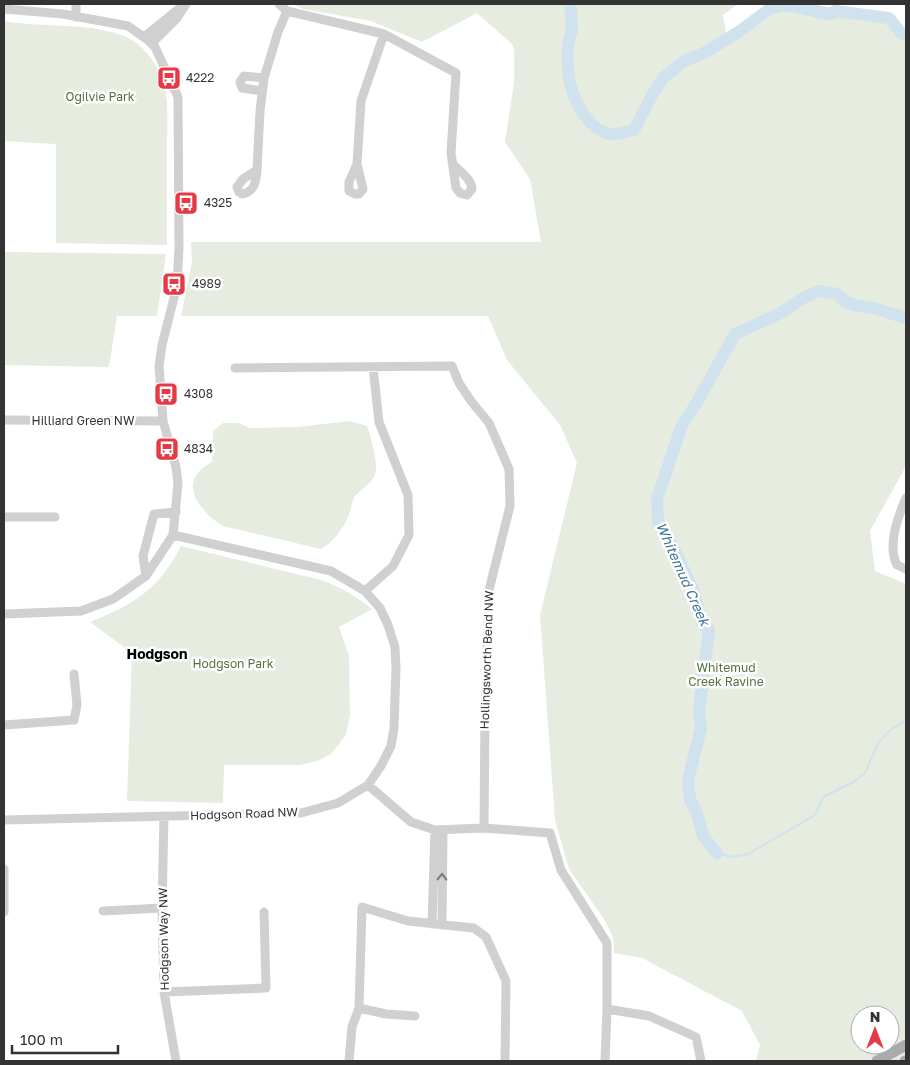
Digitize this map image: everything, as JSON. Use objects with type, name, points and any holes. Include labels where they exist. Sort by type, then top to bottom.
[{"type":"main road","points":[[877,1061],[906,1045]]},
{"type":"street","points":[[63,4],[63,14]]},
{"type":"street","points":[[76,4],[76,17]]},
{"type":"street","points":[[148,40],[177,18],[185,4]]},
{"type":"street","points":[[278,4],[287,11],[384,34],[456,73],[451,153],[453,164]]},
{"type":"street","points":[[4,9],[63,14],[128,26],[155,47],[178,97],[179,267],[175,295],[160,355],[160,389],[163,421],[176,467],[178,483],[173,535],[146,576],[113,599],[81,611],[4,614]]},
{"type":"street","points":[[257,170],[264,78],[278,32],[287,11]]},
{"type":"street","points":[[357,164],[361,101],[384,34]]},
{"type":"street","points":[[262,91],[242,88],[240,82],[244,76],[264,78]]},
{"type":"street","name":"Hollingsworth Bend NW","points":[[235,368],[452,366],[459,383],[470,401],[489,423],[509,469],[510,506],[489,590],[484,828]]},
{"type":"street","points":[[365,591],[393,566],[409,535],[408,495],[379,422],[373,367]]},
{"type":"street","name":"Hilliard Green NW","points":[[4,420],[163,421]]},
{"type":"street","points":[[906,498],[895,530],[894,556],[897,565],[906,569]]},
{"type":"street","points":[[146,576],[143,556],[154,514],[176,512]]},
{"type":"street","points":[[4,517],[55,517]]},
{"type":"street","name":"Hodgson Road NW","points":[[4,820],[301,812],[338,803],[368,785],[381,766],[391,746],[396,709],[395,647],[380,608],[365,591],[331,571],[173,535]]},
{"type":"street","points":[[4,725],[74,720],[77,705],[74,674]]},
{"type":"street","points":[[368,785],[411,822],[439,830],[484,828],[550,833],[560,870],[607,943],[605,1061]]},
{"type":"street","name":"Hodgson Way NW","points":[[164,816],[162,908],[164,992],[176,1061]]},
{"type":"street","points":[[437,924],[439,830]]},
{"type":"street","points":[[4,869],[4,912]]},
{"type":"street","points":[[349,1061],[352,1027],[359,1008],[362,907],[408,921],[474,928],[486,937],[506,981],[505,1061]]},
{"type":"street","points":[[103,911],[162,908]]},
{"type":"street","points":[[164,992],[266,988],[264,912]]},
{"type":"street","points":[[359,1008],[386,1014],[415,1016]]},
{"type":"street","points":[[607,1008],[649,1016],[696,1037],[701,1061]]},
{"type":"green space","name":"Whitemud Creek Ravine","points":[[293,4],[738,4],[723,15],[727,39],[771,8],[786,5],[830,14],[835,11],[889,18],[901,33],[906,35],[906,466],[870,531],[875,571],[906,584],[906,1061],[756,1061],[760,1045],[742,1011],[642,958],[614,953],[613,937],[604,919],[569,869],[555,820],[540,615],[577,463],[560,425],[507,360],[488,316],[181,316],[192,262],[191,242],[541,242],[530,179],[505,142],[514,83],[514,49],[512,44],[477,13],[422,42],[371,21],[303,9]]},
{"type":"green space","name":"Ogilvie Park","points":[[4,21],[93,28],[107,31],[129,38],[143,48],[154,62],[162,77],[166,92],[167,245],[56,243],[56,144],[4,141]]},
{"type":"green space","points":[[4,252],[166,254],[157,316],[117,316],[109,367],[4,365]]},
{"type":"green space","points":[[349,421],[367,426],[374,452],[376,473],[371,481],[354,498],[349,515],[340,531],[321,549],[223,526],[204,511],[195,497],[193,482],[200,470],[212,462],[213,431],[223,423],[238,423],[250,428],[298,427]]},
{"type":"green space","name":"Hodgson Park","points":[[181,546],[321,580],[348,592],[372,609],[339,627],[349,656],[350,715],[346,735],[331,754],[317,761],[300,765],[224,765],[223,803],[127,801],[132,653],[90,622],[120,609],[144,594],[163,574]]},
{"type":"waterway","name":"Whitemud Creek","points":[[570,4],[572,32],[568,46],[568,67],[573,95],[589,121],[599,130],[609,134],[634,130],[663,78],[684,61],[704,53],[737,33],[771,8],[786,5],[830,14],[835,11],[889,18],[901,33],[906,35]]},
{"type":"waterway","name":"Whitemud Creek","points":[[717,853],[703,836],[697,813],[690,799],[688,780],[701,728],[699,710],[709,630],[702,623],[693,589],[670,541],[663,533],[658,522],[657,499],[682,425],[696,404],[735,334],[781,313],[803,298],[819,291],[837,294],[846,302],[906,318]]},
{"type":"waterway","name":"Whitemud Creek","points":[[717,853],[732,857],[748,854],[815,815],[823,797],[855,781],[865,773],[878,743],[890,730],[906,720]]},
{"type":"place","name":"4222","points":[[169,78]]},
{"type":"place","name":"4325","points":[[186,203]]},
{"type":"place","name":"4989","points":[[174,284]]},
{"type":"place","name":"4308","points":[[166,394]]},
{"type":"place","name":"4834","points":[[167,449]]},
{"type":"district","name":"Hodgson","points":[[157,654]]}]
